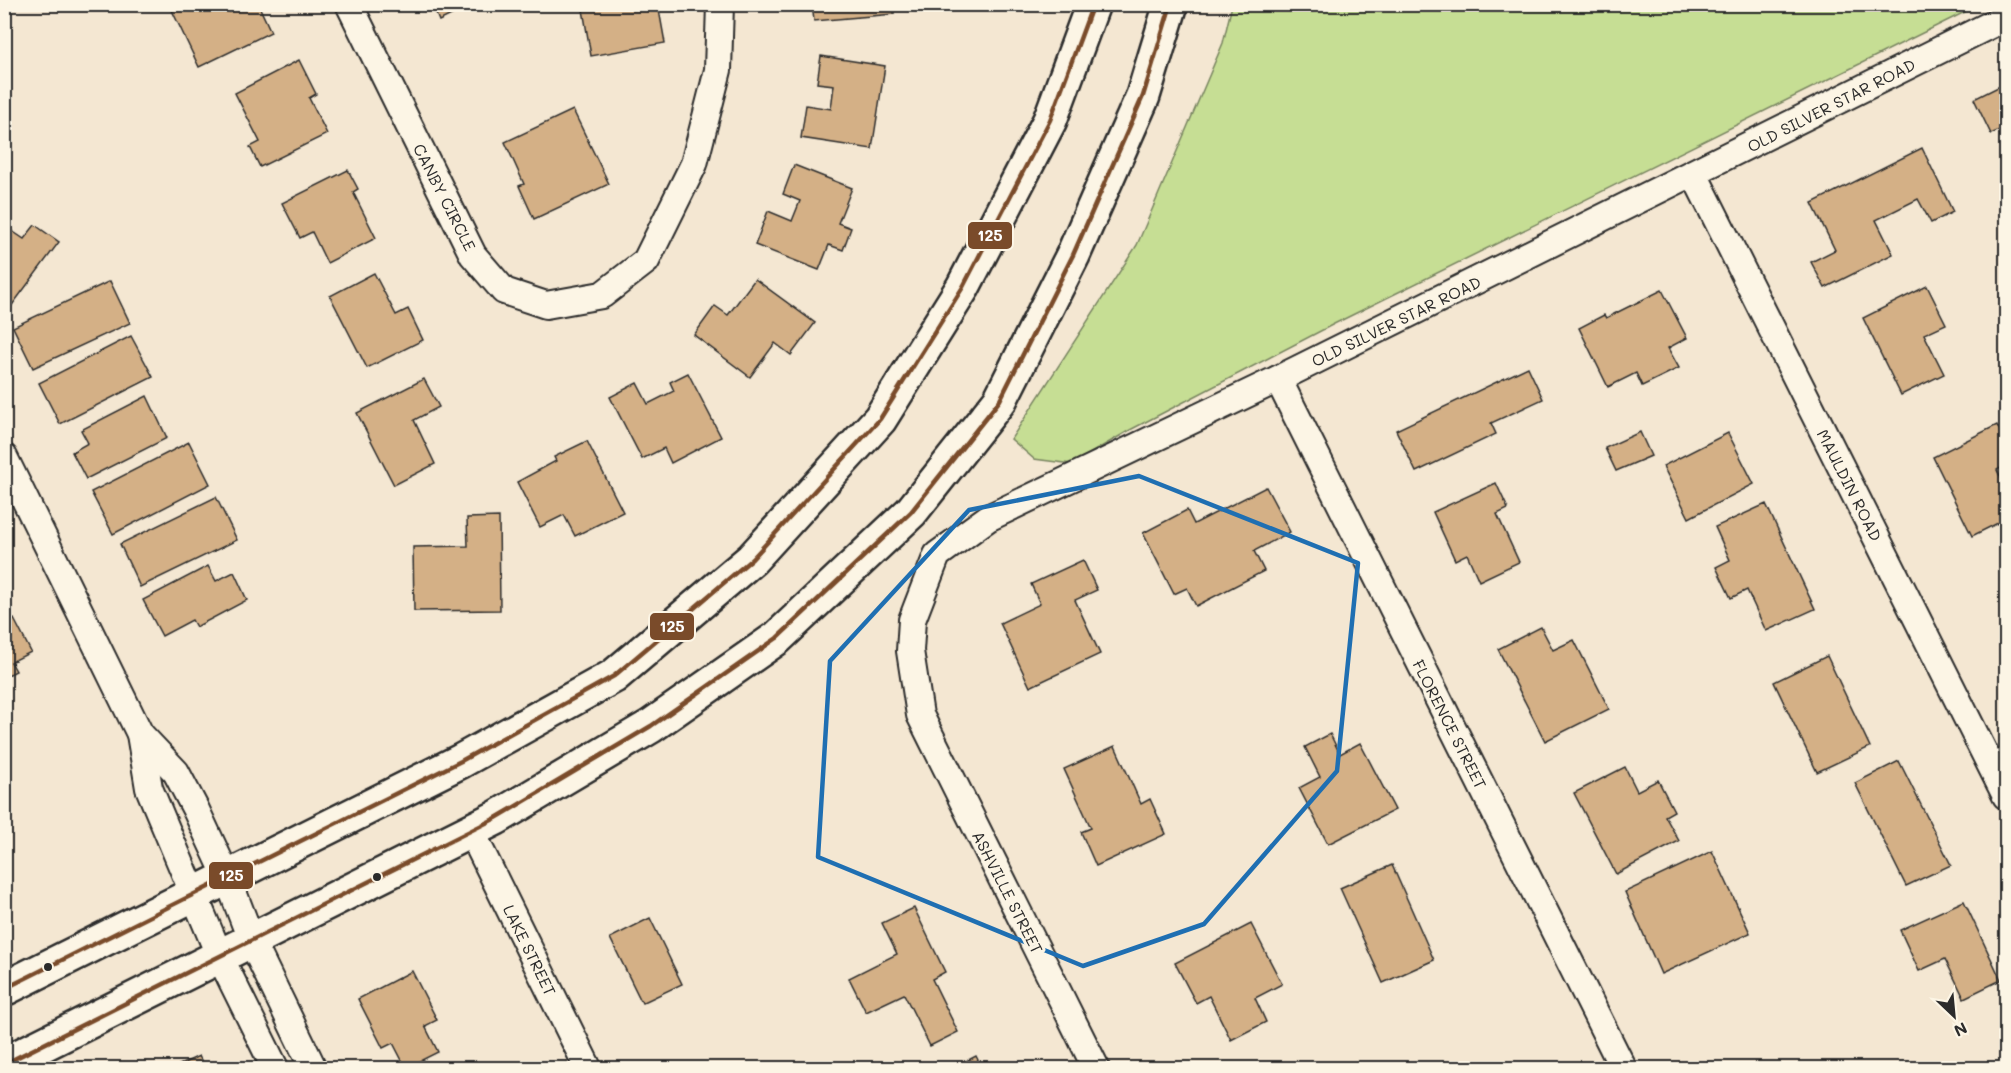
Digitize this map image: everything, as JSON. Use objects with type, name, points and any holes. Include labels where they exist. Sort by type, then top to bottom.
[{"type":"main road","points":[[4,989],[461,761],[614,676],[752,559],[880,419],[963,287],[1050,120],[1093,4]]},
{"type":"main road","points":[[4,1064],[471,831],[651,726],[777,638],[911,512],[1005,389],[1074,255],[1143,96],[1171,4]]},
{"type":"street","name":"CANBY CIRCLE","points":[[350,4],[473,255],[504,291],[546,305],[602,295],[646,261],[694,164],[718,70],[720,4]]},
{"type":"street","name":"OLD SILVER STAR ROAD","points":[[920,715],[910,651],[912,620],[937,555],[988,518],[1278,379],[2007,17]]},
{"type":"street","name":"MAULDIN ROAD","points":[[1694,174],[2007,796]]},
{"type":"street","name":"FLORENCE STREET","points":[[1278,379],[1623,1068]]},
{"type":"street","points":[[4,457],[140,734],[149,788],[220,957],[275,1068]]},
{"type":"street","name":"ASHVILLE STREET","points":[[920,715],[1096,1068]]},
{"type":"street","points":[[140,734],[176,772],[228,879],[252,942],[313,1068]]},
{"type":"street","name":"LAKE STREET","points":[[471,831],[588,1068]]},
{"type":"highlighted area","points":[[1139,476],[1358,563],[1337,771],[1204,924],[1083,966],[818,857],[830,661],[969,510]]},
{"type":"green space","points":[[1232,5],[1979,5],[1334,324],[1130,430],[1072,464],[1034,459],[1011,439],[1137,245],[1223,43]]},
{"type":"building","points":[[169,4],[227,4],[230,12],[246,4],[258,4],[271,32],[199,67]]},
{"type":"building","points":[[432,4],[474,4],[439,21]]},
{"type":"building","points":[[582,4],[658,4],[665,43],[591,56]]},
{"type":"building","points":[[812,4],[894,4],[894,14],[814,21]]},
{"type":"building","points":[[821,56],[885,66],[872,149],[801,138],[806,105],[831,109],[834,85],[817,83]]},
{"type":"building","points":[[299,60],[316,94],[309,98],[327,134],[260,167],[250,147],[260,142],[235,93]]},
{"type":"building","points":[[2006,83],[2006,127],[1991,134],[1974,99]]},
{"type":"building","points":[[573,110],[609,184],[534,219],[519,186],[524,184],[505,142]]},
{"type":"building","points":[[1922,148],[1953,212],[1931,223],[1918,199],[1876,220],[1893,254],[1825,288],[1811,262],[1835,250],[1812,203]]},
{"type":"building","points":[[794,165],[852,188],[838,223],[851,228],[843,250],[829,245],[819,270],[755,245],[768,211],[792,221],[800,201],[783,194]]},
{"type":"building","points":[[348,170],[358,189],[353,192],[376,238],[327,263],[312,232],[300,238],[282,203]]},
{"type":"building","points":[[35,225],[59,242],[4,316],[4,242],[12,231],[24,239]]},
{"type":"building","points":[[374,273],[396,315],[408,309],[423,340],[367,368],[330,296]]},
{"type":"building","points":[[755,279],[815,323],[791,355],[775,343],[750,377],[694,335],[715,306],[728,315]]},
{"type":"building","points":[[110,281],[130,323],[33,368],[13,327]]},
{"type":"building","points":[[1927,286],[1946,324],[1924,334],[1944,374],[1901,395],[1863,318]]},
{"type":"building","points":[[1662,290],[1687,338],[1668,348],[1679,368],[1642,386],[1636,373],[1608,387],[1579,328],[1604,315],[1606,318]]},
{"type":"building","points":[[131,336],[153,377],[60,424],[39,383]]},
{"type":"building","points":[[1528,367],[1543,399],[1491,423],[1496,434],[1416,472],[1396,430]]},
{"type":"building","points":[[688,373],[721,437],[671,463],[664,448],[642,459],[610,397],[637,383],[648,404],[674,391],[670,382]]},
{"type":"building","points":[[424,379],[439,407],[414,420],[435,464],[394,485],[357,413]]},
{"type":"building","points":[[147,396],[167,438],[86,479],[72,452],[88,443],[81,430]]},
{"type":"building","points":[[1997,425],[2006,443],[2006,465],[1997,470],[2006,489],[2006,519],[1972,536],[1933,457]]},
{"type":"building","points":[[1640,432],[1651,456],[1616,471],[1605,448]]},
{"type":"building","points":[[1728,433],[1754,484],[1689,518],[1663,466]]},
{"type":"building","points":[[587,441],[623,512],[575,536],[564,515],[540,527],[517,482],[556,461],[554,457]]},
{"type":"building","points":[[189,442],[210,484],[113,534],[91,492]]},
{"type":"building","points":[[1496,483],[1508,509],[1497,514],[1519,562],[1479,581],[1467,554],[1455,560],[1433,512]]},
{"type":"building","points":[[1266,487],[1290,532],[1254,551],[1264,571],[1196,606],[1187,588],[1174,594],[1143,533],[1187,510],[1194,524]]},
{"type":"building","points":[[216,497],[237,540],[140,587],[120,544]]},
{"type":"building","points":[[1766,504],[1815,609],[1766,631],[1747,590],[1731,598],[1716,567],[1730,560],[1715,527]]},
{"type":"building","points":[[499,517],[500,610],[414,611],[413,547],[468,546],[467,518]]},
{"type":"building","points":[[1083,560],[1097,590],[1075,600],[1100,654],[1030,687],[1000,623],[1040,604],[1031,584]]},
{"type":"building","points":[[208,566],[216,581],[234,572],[247,600],[196,627],[192,620],[162,636],[143,600]]},
{"type":"building","points":[[14,619],[31,652],[11,662],[16,671],[4,677],[4,624]]},
{"type":"building","points":[[1541,627],[1553,650],[1574,640],[1609,709],[1545,741],[1498,649]]},
{"type":"building","points":[[1827,656],[1870,747],[1817,772],[1774,682]]},
{"type":"building","points":[[1330,734],[1340,754],[1360,743],[1395,810],[1328,844],[1299,788],[1320,777],[1305,747]]},
{"type":"building","points":[[1115,746],[1141,804],[1150,799],[1166,834],[1096,866],[1081,832],[1091,828],[1064,769]]},
{"type":"building","points":[[1899,761],[1951,865],[1906,886],[1855,783]]},
{"type":"building","points":[[1625,767],[1637,791],[1658,780],[1674,811],[1665,816],[1679,841],[1616,874],[1574,793]]},
{"type":"building","points":[[1712,851],[1750,933],[1661,974],[1625,892]]},
{"type":"building","points":[[1392,865],[1434,960],[1383,983],[1340,888]]},
{"type":"building","points":[[1964,901],[2001,980],[1964,998],[1945,959],[1919,971],[1900,930]]},
{"type":"building","points":[[914,908],[945,972],[932,979],[958,1032],[930,1046],[904,994],[866,1012],[849,978],[897,954],[882,923]]},
{"type":"building","points":[[650,918],[682,984],[642,1003],[610,938]]},
{"type":"building","points":[[1251,924],[1282,984],[1255,998],[1266,1022],[1231,1040],[1209,996],[1196,1003],[1175,963]]},
{"type":"building","points":[[412,971],[437,1020],[425,1026],[438,1052],[406,1068],[393,1043],[383,1048],[358,999]]},
{"type":"building","points":[[199,1056],[205,1068],[173,1068]]},
{"type":"building","points":[[976,1056],[982,1068],[953,1068]]},
{"type":"transit line","name":"125","points":[[4,989],[461,761],[614,676],[752,559],[880,419],[963,287],[1050,120],[1093,4]]},
{"type":"transit line","name":"125","points":[[4,1064],[496,818],[651,726],[777,638],[911,512],[1000,400],[1073,255],[1143,96],[1171,4]]}]
